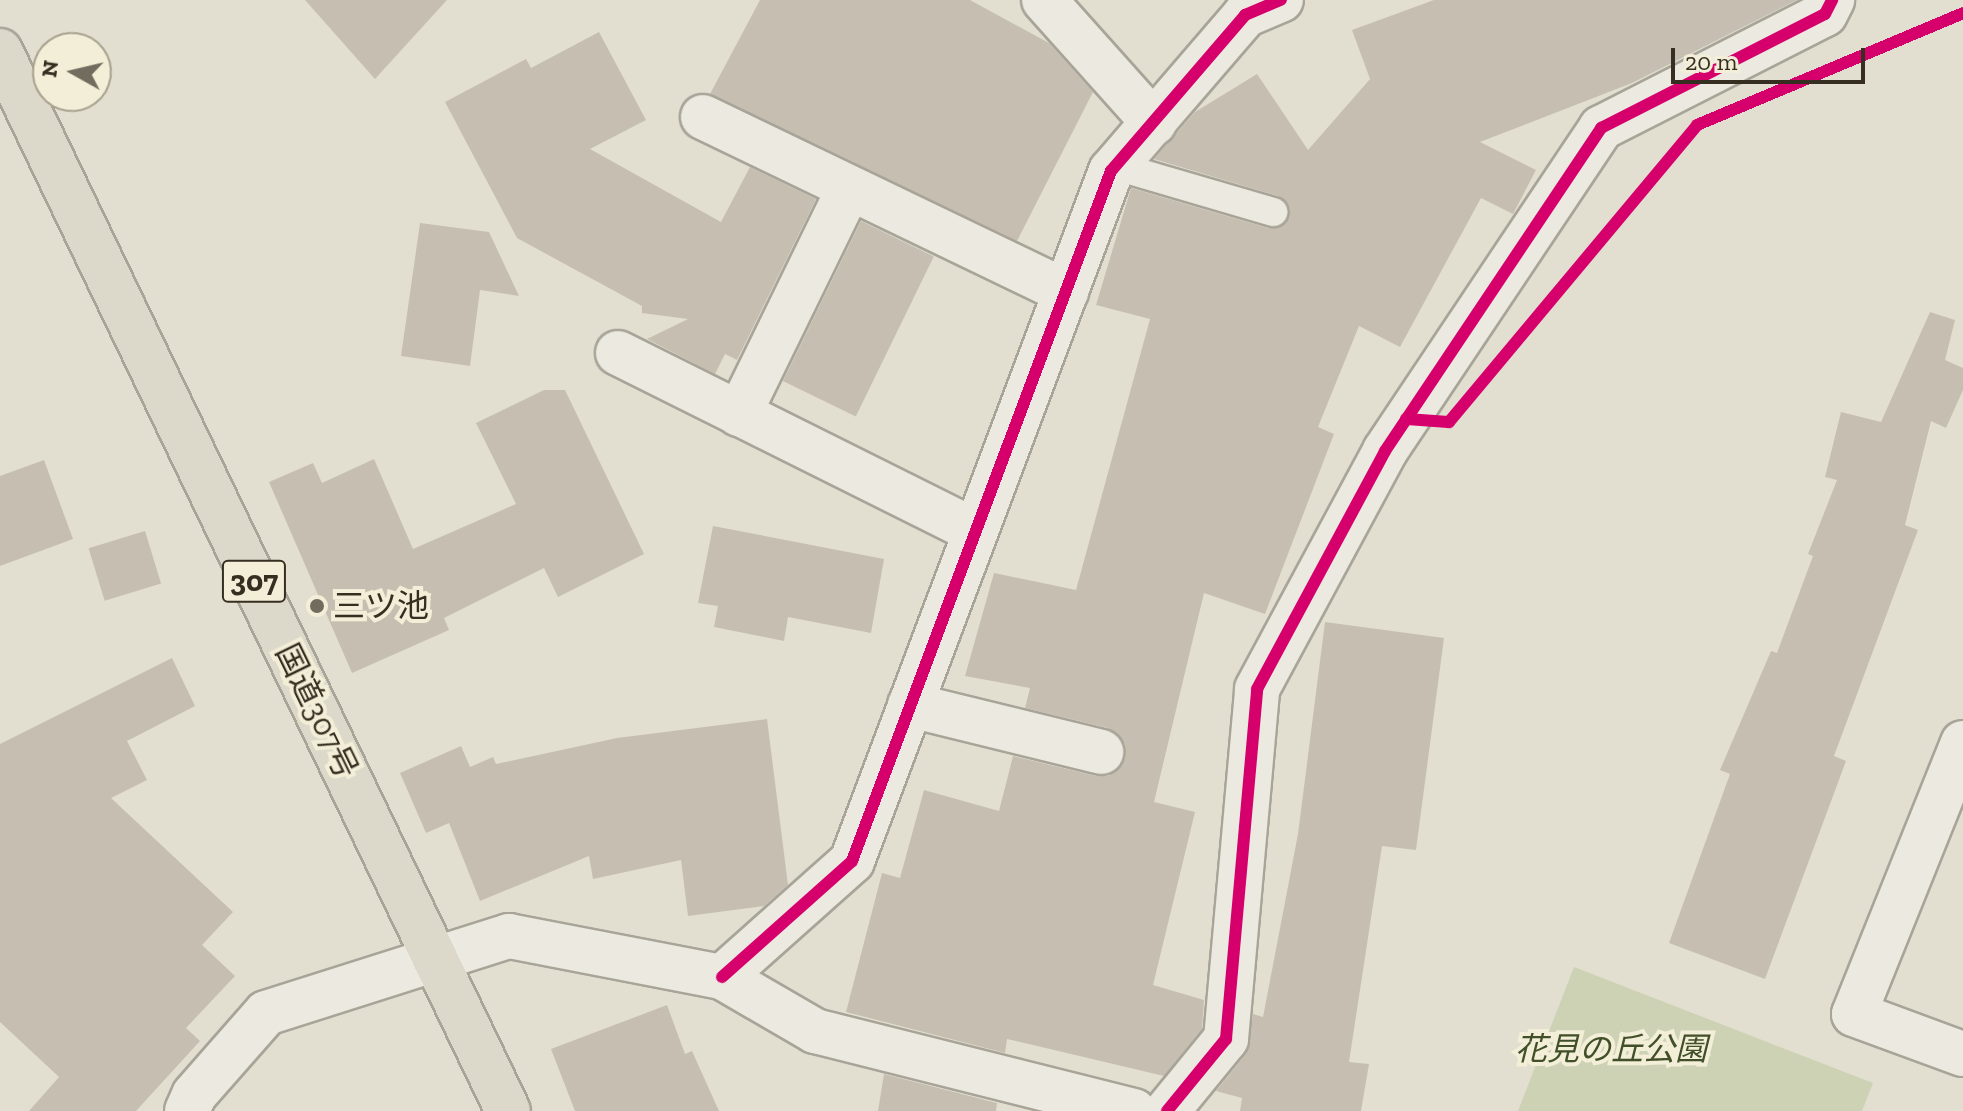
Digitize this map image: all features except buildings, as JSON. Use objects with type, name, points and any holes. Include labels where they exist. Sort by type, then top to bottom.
[{"type":"highway","name":"国道307号","points":[[0,51],[508,1111]]},
{"type":"street","points":[[1044,0],[1154,123]]},
{"type":"street","points":[[722,977],[852,861],[1116,166],[1245,15],[1281,0]]},
{"type":"street","points":[[1167,1111],[1226,1039],[1257,689],[1385,451],[1601,128],[1825,14],[1832,0]]},
{"type":"street","points":[[703,117],[1066,292]]},
{"type":"street","points":[[739,414],[849,188]]},
{"type":"street","points":[[618,353],[975,531]]},
{"type":"street","points":[[910,705],[1101,752]]},
{"type":"street","points":[[1963,743],[1854,1014],[1963,1054]]},
{"type":"street","points":[[187,1111],[194,1095],[266,1013],[509,936],[722,977],[815,1031],[1134,1111]]},
{"type":"lane","points":[[1116,166],[1273,212]]},
{"type":"green space","name":"花見の丘公園","points":[[1574,967],[1873,1083],[1862,1111],[1518,1111]]},
{"type":"cycle path","points":[[722,977],[852,861],[1111,171],[1245,15],[1281,0]]},
{"type":"cycle path","points":[[1167,1111],[1226,1039],[1257,689],[1385,451],[1601,128],[1825,14],[1832,0]]},
{"type":"cycle path","points":[[1406,419],[1449,422],[1697,125],[1963,13]]},
{"type":"place","name":"三ツ池","points":[[317,606]]}]
